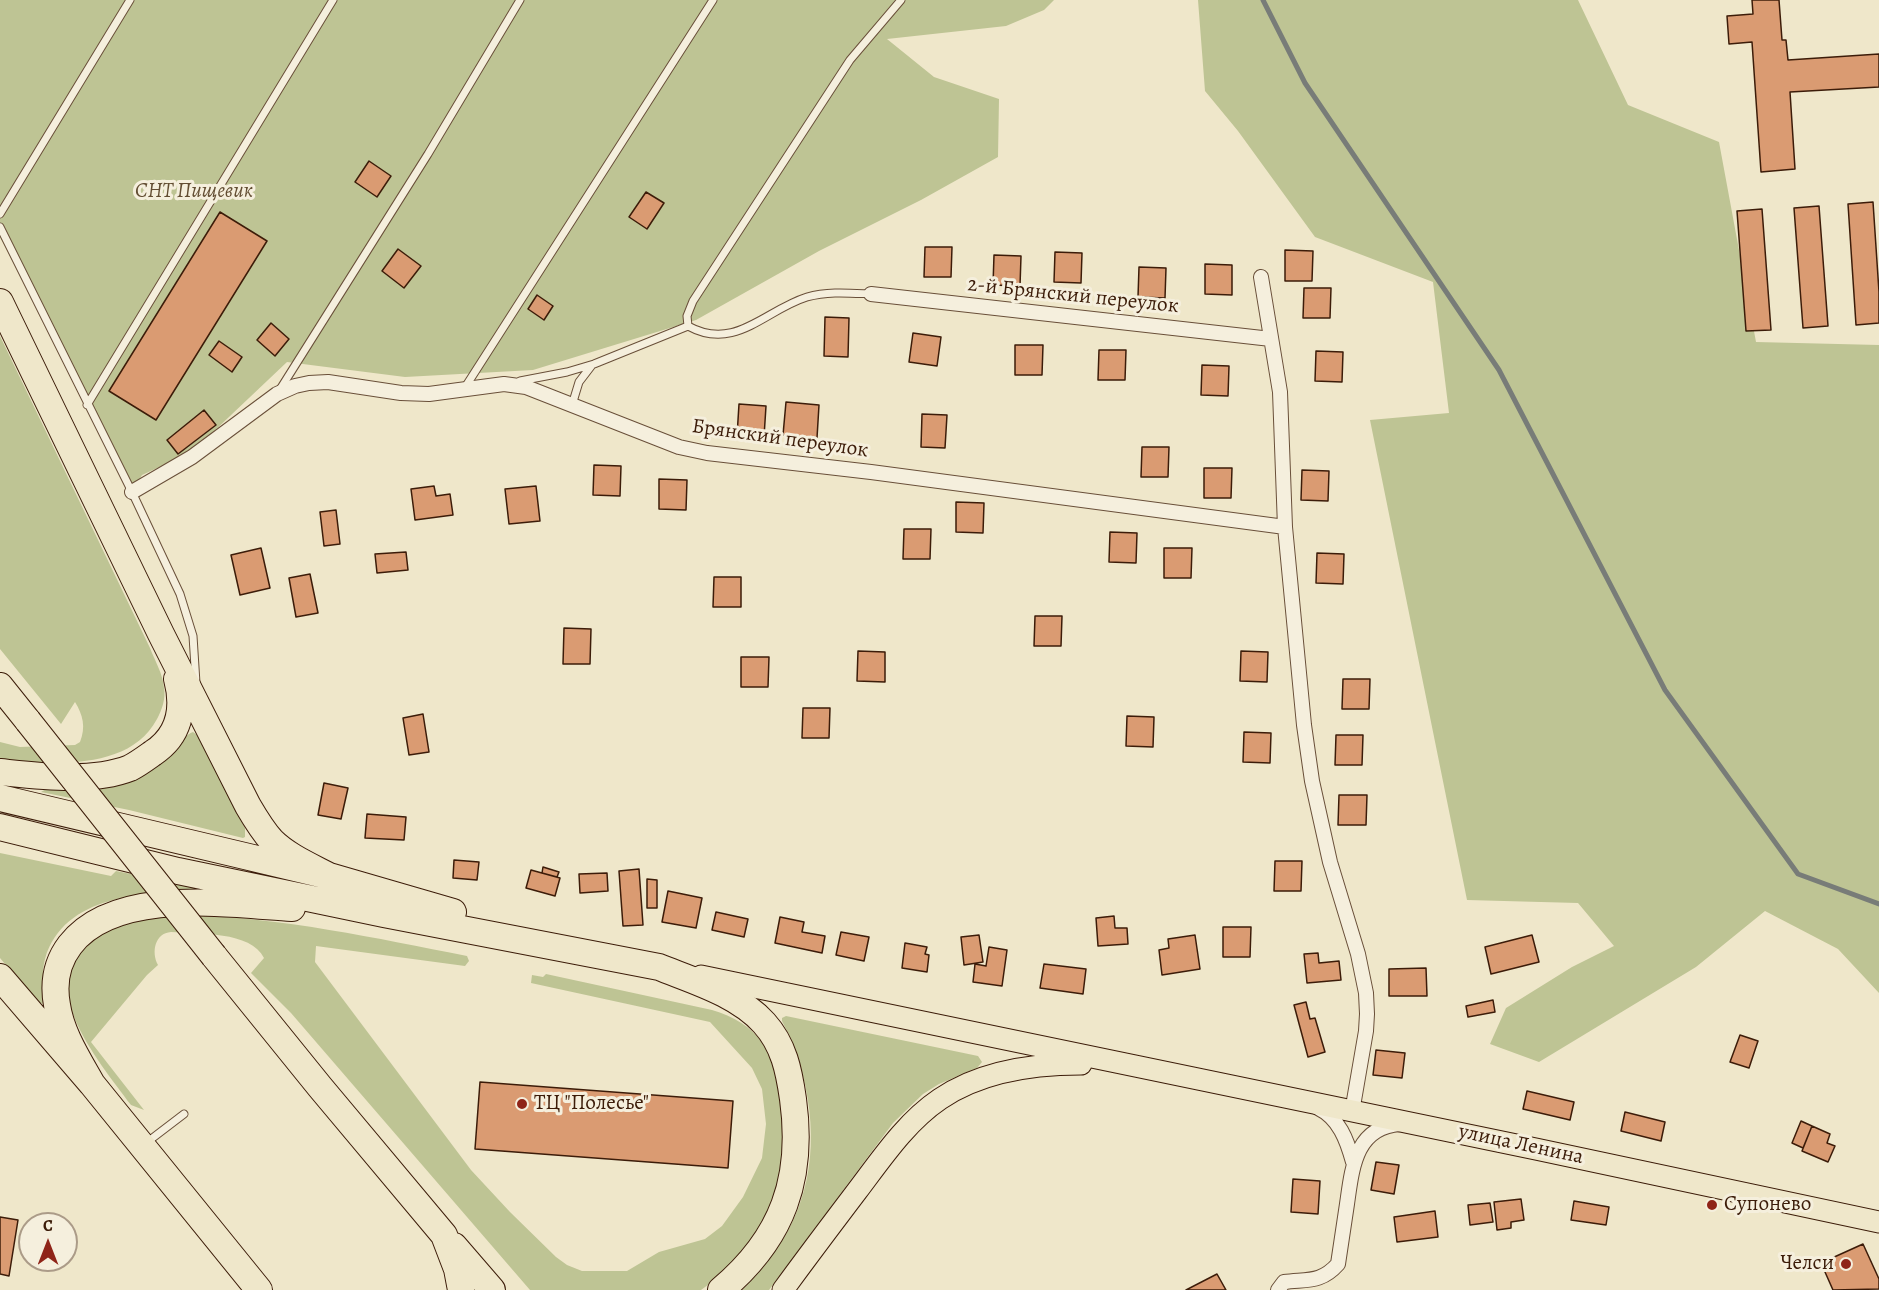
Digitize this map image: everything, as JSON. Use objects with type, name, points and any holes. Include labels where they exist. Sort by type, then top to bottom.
[{"type":"highway","points":[[0,302],[198,710],[261,828],[286,852],[329,876]]},
{"type":"highway","points":[[0,772],[59,777],[111,773],[129,768],[166,743],[178,722],[180,698],[174,670],[161,634]]},
{"type":"highway","points":[[0,686],[320,1087],[491,1289]]},
{"type":"highway","points":[[0,798],[329,876],[597,954]]},
{"type":"highway","points":[[0,827],[178,871],[659,968],[695,981],[732,999],[763,1022],[781,1048],[794,1109],[796,1154],[783,1211],[764,1245],[751,1262],[721,1290]]},
{"type":"highway","points":[[92,1084],[70,1044],[62,1023],[55,990],[56,974],[65,952],[94,923],[123,911],[150,906],[183,904],[238,904],[384,914]]},
{"type":"highway","points":[[0,977],[92,1084],[259,1290]]},
{"type":"highway","points":[[444,1235],[455,1262],[461,1290]]},
{"type":"main road","points":[[659,968],[1162,1072]]},
{"type":"main road","points":[[783,1290],[902,1132],[941,1099],[966,1085],[995,1074],[1024,1067],[1051,1064],[1092,1064],[1162,1072]]},
{"type":"main road","name":"улица Ленина","points":[[1162,1072],[1352,1112],[1417,1123],[1879,1222]]},
{"type":"street","points":[[1261,277],[1280,392],[1285,527],[1304,725],[1312,781],[1330,862],[1358,954],[1366,993],[1366,1031],[1352,1112]]},
{"type":"street","name":"2-й Брянский переулок","points":[[871,294],[1271,339]]},
{"type":"street","name":"Брянский переулок","points":[[132,492],[192,457],[277,394],[295,386],[328,382],[429,394],[504,384],[526,387],[678,447],[707,453],[1285,527]]},
{"type":"street","points":[[1309,1103],[1334,1119],[1342,1131],[1353,1162]]},
{"type":"street","points":[[1278,1290],[1284,1281],[1318,1279],[1338,1264],[1353,1162],[1362,1144],[1382,1128],[1417,1123]]},
{"type":"lane","points":[[0,214],[130,0]]},
{"type":"lane","points":[[87,405],[333,0]]},
{"type":"lane","points":[[277,394],[428,154],[520,0]]},
{"type":"lane","points":[[464,389],[713,0]]},
{"type":"lane","points":[[688,326],[687,316],[693,302],[850,60],[901,0]]},
{"type":"lane","points":[[0,227],[161,552],[187,614],[193,636],[198,710]]},
{"type":"lane","points":[[688,326],[703,334],[723,334],[758,324],[788,303],[808,297],[828,292],[871,294]]},
{"type":"lane","points":[[504,384],[567,372],[594,364],[688,326]]},
{"type":"lane","points":[[572,406],[579,382],[594,364]]},
{"type":"lane","points":[[142,1146],[184,1114]]},
{"type":"green space","name":"СНТ Пищевик","points":[[0,0],[1054,0],[1044,10],[1006,26],[887,39],[934,77],[999,99],[998,157],[921,200],[819,251],[696,320],[533,370],[405,377],[287,362],[192,452],[142,475],[132,492],[0,237]]},
{"type":"green space","points":[[1198,0],[1578,0],[1628,105],[1719,142],[1756,342],[1879,345],[1879,993],[1838,949],[1765,911],[1696,967],[1539,1062],[1490,1044],[1506,1008],[1572,967],[1614,946],[1578,903],[1467,900],[1370,420],[1449,413],[1433,282],[1315,237],[1238,131],[1205,91]]},
{"type":"green space","points":[[0,336],[150,648],[162,678],[164,700],[162,708],[144,736],[128,748],[87,761],[64,763],[0,759],[0,742],[20,747],[75,745],[80,742],[83,726],[82,716],[75,702],[61,724],[0,649]]},
{"type":"green space","points":[[193,732],[197,735],[245,828],[243,838],[129,810],[41,792],[46,789],[92,789],[121,784],[134,779],[160,764],[188,734]]},
{"type":"green space","points":[[0,853],[111,876],[116,871],[196,887],[198,891],[154,893],[108,901],[88,909],[69,921],[55,937],[45,959],[44,1004],[37,1002],[0,958]]},
{"type":"green space","points":[[190,915],[295,925],[467,956],[469,961],[465,966],[316,946],[315,962],[471,1170],[556,1257],[567,1265],[582,1271],[627,1271],[659,1252],[705,1239],[722,1226],[743,1197],[762,1158],[766,1124],[762,1089],[752,1068],[710,1022],[531,983],[532,975],[543,977],[546,974],[712,1010],[735,1019],[754,1033],[764,1045],[778,1082],[783,1132],[782,1157],[773,1203],[766,1220],[737,1258],[701,1290],[530,1290],[291,1013],[251,973],[264,958],[257,949],[236,938],[171,932],[161,936],[155,949],[158,965],[91,1042],[144,1110],[131,1105],[101,1065],[74,1018],[68,994],[69,971],[79,951],[122,923],[142,918]]},
{"type":"green space","points":[[786,1016],[978,1056],[982,1062],[977,1068],[939,1084],[923,1094],[893,1123],[769,1290],[742,1290],[768,1261],[790,1227],[800,1203],[810,1158],[811,1134],[806,1087],[792,1042],[782,1021],[782,1018]]},
{"type":"building","points":[[1752,0],[1779,0],[1782,40],[1786,40],[1788,60],[1879,54],[1879,87],[1790,92],[1795,169],[1761,172],[1752,42],[1729,44],[1727,16],[1753,14]]},
{"type":"building","points":[[369,161],[391,176],[377,197],[355,182]]},
{"type":"building","points":[[646,192],[664,203],[647,229],[629,217]]},
{"type":"building","points":[[1873,202],[1879,323],[1856,325],[1848,204]]},
{"type":"building","points":[[1819,206],[1828,326],[1803,328],[1794,208]]},
{"type":"building","points":[[1762,209],[1771,330],[1746,331],[1737,211]]},
{"type":"building","points":[[220,212],[267,241],[156,420],[109,391]]},
{"type":"building","points":[[925,247],[952,247],[951,277],[924,277]]},
{"type":"building","points":[[398,249],[421,266],[404,288],[382,271]]},
{"type":"building","points":[[1285,250],[1313,251],[1312,281],[1285,281]]},
{"type":"building","points":[[1055,252],[1082,253],[1081,283],[1054,282]]},
{"type":"building","points":[[994,255],[1021,256],[1020,286],[993,285]]},
{"type":"building","points":[[1205,264],[1232,265],[1232,295],[1205,294]]},
{"type":"building","points":[[1139,267],[1166,268],[1165,298],[1138,297]]},
{"type":"building","points":[[1304,288],[1331,288],[1330,318],[1303,318]]},
{"type":"building","points":[[537,295],[553,306],[544,320],[528,309]]},
{"type":"building","points":[[825,317],[849,318],[848,357],[824,356]]},
{"type":"building","points":[[271,323],[289,339],[275,356],[257,340]]},
{"type":"building","points":[[913,333],[941,337],[937,366],[909,362]]},
{"type":"building","points":[[219,341],[242,357],[232,372],[209,355]]},
{"type":"building","points":[[1015,345],[1043,345],[1042,375],[1015,375]]},
{"type":"building","points":[[1099,350],[1126,350],[1125,380],[1098,380]]},
{"type":"building","points":[[1316,351],[1343,352],[1342,382],[1315,381]]},
{"type":"building","points":[[1202,365],[1229,366],[1228,396],[1201,395]]},
{"type":"building","points":[[786,402],[819,405],[817,438],[783,435]]},
{"type":"building","points":[[739,404],[766,406],[764,437],[737,436]]},
{"type":"building","points":[[204,410],[216,425],[178,454],[167,440]]},
{"type":"building","points":[[922,414],[947,415],[945,448],[921,447]]},
{"type":"building","points":[[1142,447],[1169,447],[1168,477],[1141,477]]},
{"type":"building","points":[[594,465],[621,466],[620,496],[593,495]]},
{"type":"building","points":[[1204,468],[1232,468],[1231,498],[1204,498]]},
{"type":"building","points":[[1302,470],[1329,471],[1328,501],[1301,500]]},
{"type":"building","points":[[659,479],[687,480],[686,510],[659,509]]},
{"type":"building","points":[[434,486],[436,496],[450,494],[453,515],[415,520],[411,489]]},
{"type":"building","points":[[536,486],[540,521],[509,524],[505,489]]},
{"type":"building","points":[[956,502],[984,503],[983,533],[956,532]]},
{"type":"building","points":[[336,510],[340,544],[324,546],[320,512]]},
{"type":"building","points":[[904,529],[931,529],[930,559],[903,559]]},
{"type":"building","points":[[1110,532],[1137,533],[1136,563],[1109,562]]},
{"type":"building","points":[[261,548],[270,588],[240,595],[231,555]]},
{"type":"building","points":[[1164,548],[1192,548],[1191,578],[1164,578]]},
{"type":"building","points":[[406,552],[408,570],[377,573],[375,554]]},
{"type":"building","points":[[1317,553],[1344,554],[1343,584],[1316,583]]},
{"type":"building","points":[[310,574],[318,613],[296,617],[289,578]]},
{"type":"building","points":[[714,577],[741,577],[741,607],[713,607]]},
{"type":"building","points":[[1035,616],[1062,616],[1061,646],[1034,646]]},
{"type":"building","points":[[564,628],[591,629],[590,664],[563,664]]},
{"type":"building","points":[[858,651],[885,652],[885,682],[857,681]]},
{"type":"building","points":[[1241,651],[1268,652],[1267,682],[1240,681]]},
{"type":"building","points":[[741,657],[769,657],[768,687],[741,687]]},
{"type":"building","points":[[1343,679],[1370,679],[1369,709],[1342,709]]},
{"type":"building","points":[[803,708],[830,708],[829,738],[802,738]]},
{"type":"building","points":[[423,714],[429,752],[409,755],[403,718]]},
{"type":"building","points":[[1127,716],[1154,717],[1153,747],[1126,746]]},
{"type":"building","points":[[1244,732],[1271,733],[1270,763],[1243,762]]},
{"type":"building","points":[[1336,735],[1363,735],[1362,765],[1335,765]]},
{"type":"building","points":[[324,783],[348,788],[341,819],[318,815]]},
{"type":"building","points":[[1339,795],[1367,795],[1366,825],[1338,825]]},
{"type":"building","points":[[367,814],[406,817],[404,840],[365,838]]},
{"type":"building","points":[[454,860],[479,862],[477,880],[453,878]]},
{"type":"building","points":[[1275,861],[1302,861],[1301,891],[1274,891]]},
{"type":"building","points":[[543,867],[559,872],[557,877],[542,873]]},
{"type":"building","points":[[639,869],[643,925],[623,926],[619,871]]},
{"type":"building","points":[[531,870],[560,878],[555,896],[526,888]]},
{"type":"building","points":[[607,873],[608,891],[580,893],[579,874]]},
{"type":"building","points":[[647,879],[657,880],[657,908],[647,908]]},
{"type":"building","points":[[668,891],[702,898],[696,928],[662,922]]},
{"type":"building","points":[[716,912],[748,919],[744,937],[712,930]]},
{"type":"building","points":[[1114,916],[1115,928],[1127,928],[1128,944],[1098,946],[1096,918]]},
{"type":"building","points":[[780,917],[804,922],[802,932],[825,936],[822,953],[775,943]]},
{"type":"building","points":[[1223,927],[1251,927],[1250,957],[1223,957]]},
{"type":"building","points":[[841,932],[869,937],[864,961],[836,955]]},
{"type":"building","points":[[979,935],[983,962],[964,965],[961,937]]},
{"type":"building","points":[[1195,935],[1200,969],[1162,975],[1159,950],[1169,948],[1168,939]]},
{"type":"building","points":[[1532,935],[1539,962],[1491,974],[1485,947]]},
{"type":"building","points":[[905,943],[927,947],[925,954],[929,955],[927,972],[902,968]]},
{"type":"building","points":[[989,947],[1007,950],[1002,986],[973,982],[975,964],[986,966]]},
{"type":"building","points":[[1318,953],[1319,963],[1339,961],[1341,980],[1307,983],[1304,954]]},
{"type":"building","points":[[1044,964],[1086,969],[1083,994],[1040,988]]},
{"type":"building","points":[[1426,968],[1427,996],[1389,996],[1389,969]]},
{"type":"building","points":[[1493,1000],[1495,1012],[1468,1017],[1466,1006]]},
{"type":"building","points":[[1306,1002],[1310,1019],[1315,1018],[1325,1052],[1308,1057],[1294,1005]]},
{"type":"building","points":[[1740,1035],[1758,1041],[1749,1068],[1730,1062]]},
{"type":"building","points":[[1376,1050],[1405,1053],[1402,1078],[1373,1075]]},
{"type":"building","points":[[480,1082],[733,1101],[728,1168],[475,1149]]},
{"type":"building","points":[[1527,1091],[1574,1102],[1570,1120],[1523,1109]]},
{"type":"building","points":[[1625,1112],[1665,1122],[1661,1141],[1621,1131]]},
{"type":"building","points":[[1801,1121],[1812,1126],[1803,1148],[1792,1143]]},
{"type":"building","points":[[1812,1126],[1830,1134],[1827,1143],[1835,1146],[1828,1162],[1802,1151]]},
{"type":"building","points":[[1376,1162],[1399,1165],[1394,1194],[1371,1190]]},
{"type":"building","points":[[1293,1179],[1320,1181],[1318,1214],[1291,1212]]},
{"type":"building","points":[[1521,1199],[1524,1220],[1511,1222],[1511,1228],[1497,1230],[1494,1202]]},
{"type":"building","points":[[1574,1201],[1609,1207],[1606,1225],[1571,1220]]},
{"type":"building","points":[[1490,1203],[1493,1222],[1470,1225],[1468,1205]]},
{"type":"building","points":[[1435,1211],[1438,1237],[1397,1242],[1394,1217]]},
{"type":"building","points":[[0,1217],[18,1220],[9,1276],[0,1274]]},
{"type":"building","points":[[1863,1244],[1879,1279],[1879,1289],[1833,1290],[1821,1263]]},
{"type":"building","points":[[1217,1274],[1226,1290],[1186,1290]]},
{"type":"waterway","points":[[1263,0],[1305,83],[1499,370],[1665,690],[1798,874],[1879,904]]},
{"type":"place","name":"ТЦ \"Полесье\"","points":[[522,1104]]},
{"type":"place","name":"Супонево","points":[[1712,1205]]},
{"type":"place","name":"Челси","points":[[1846,1264]]}]
